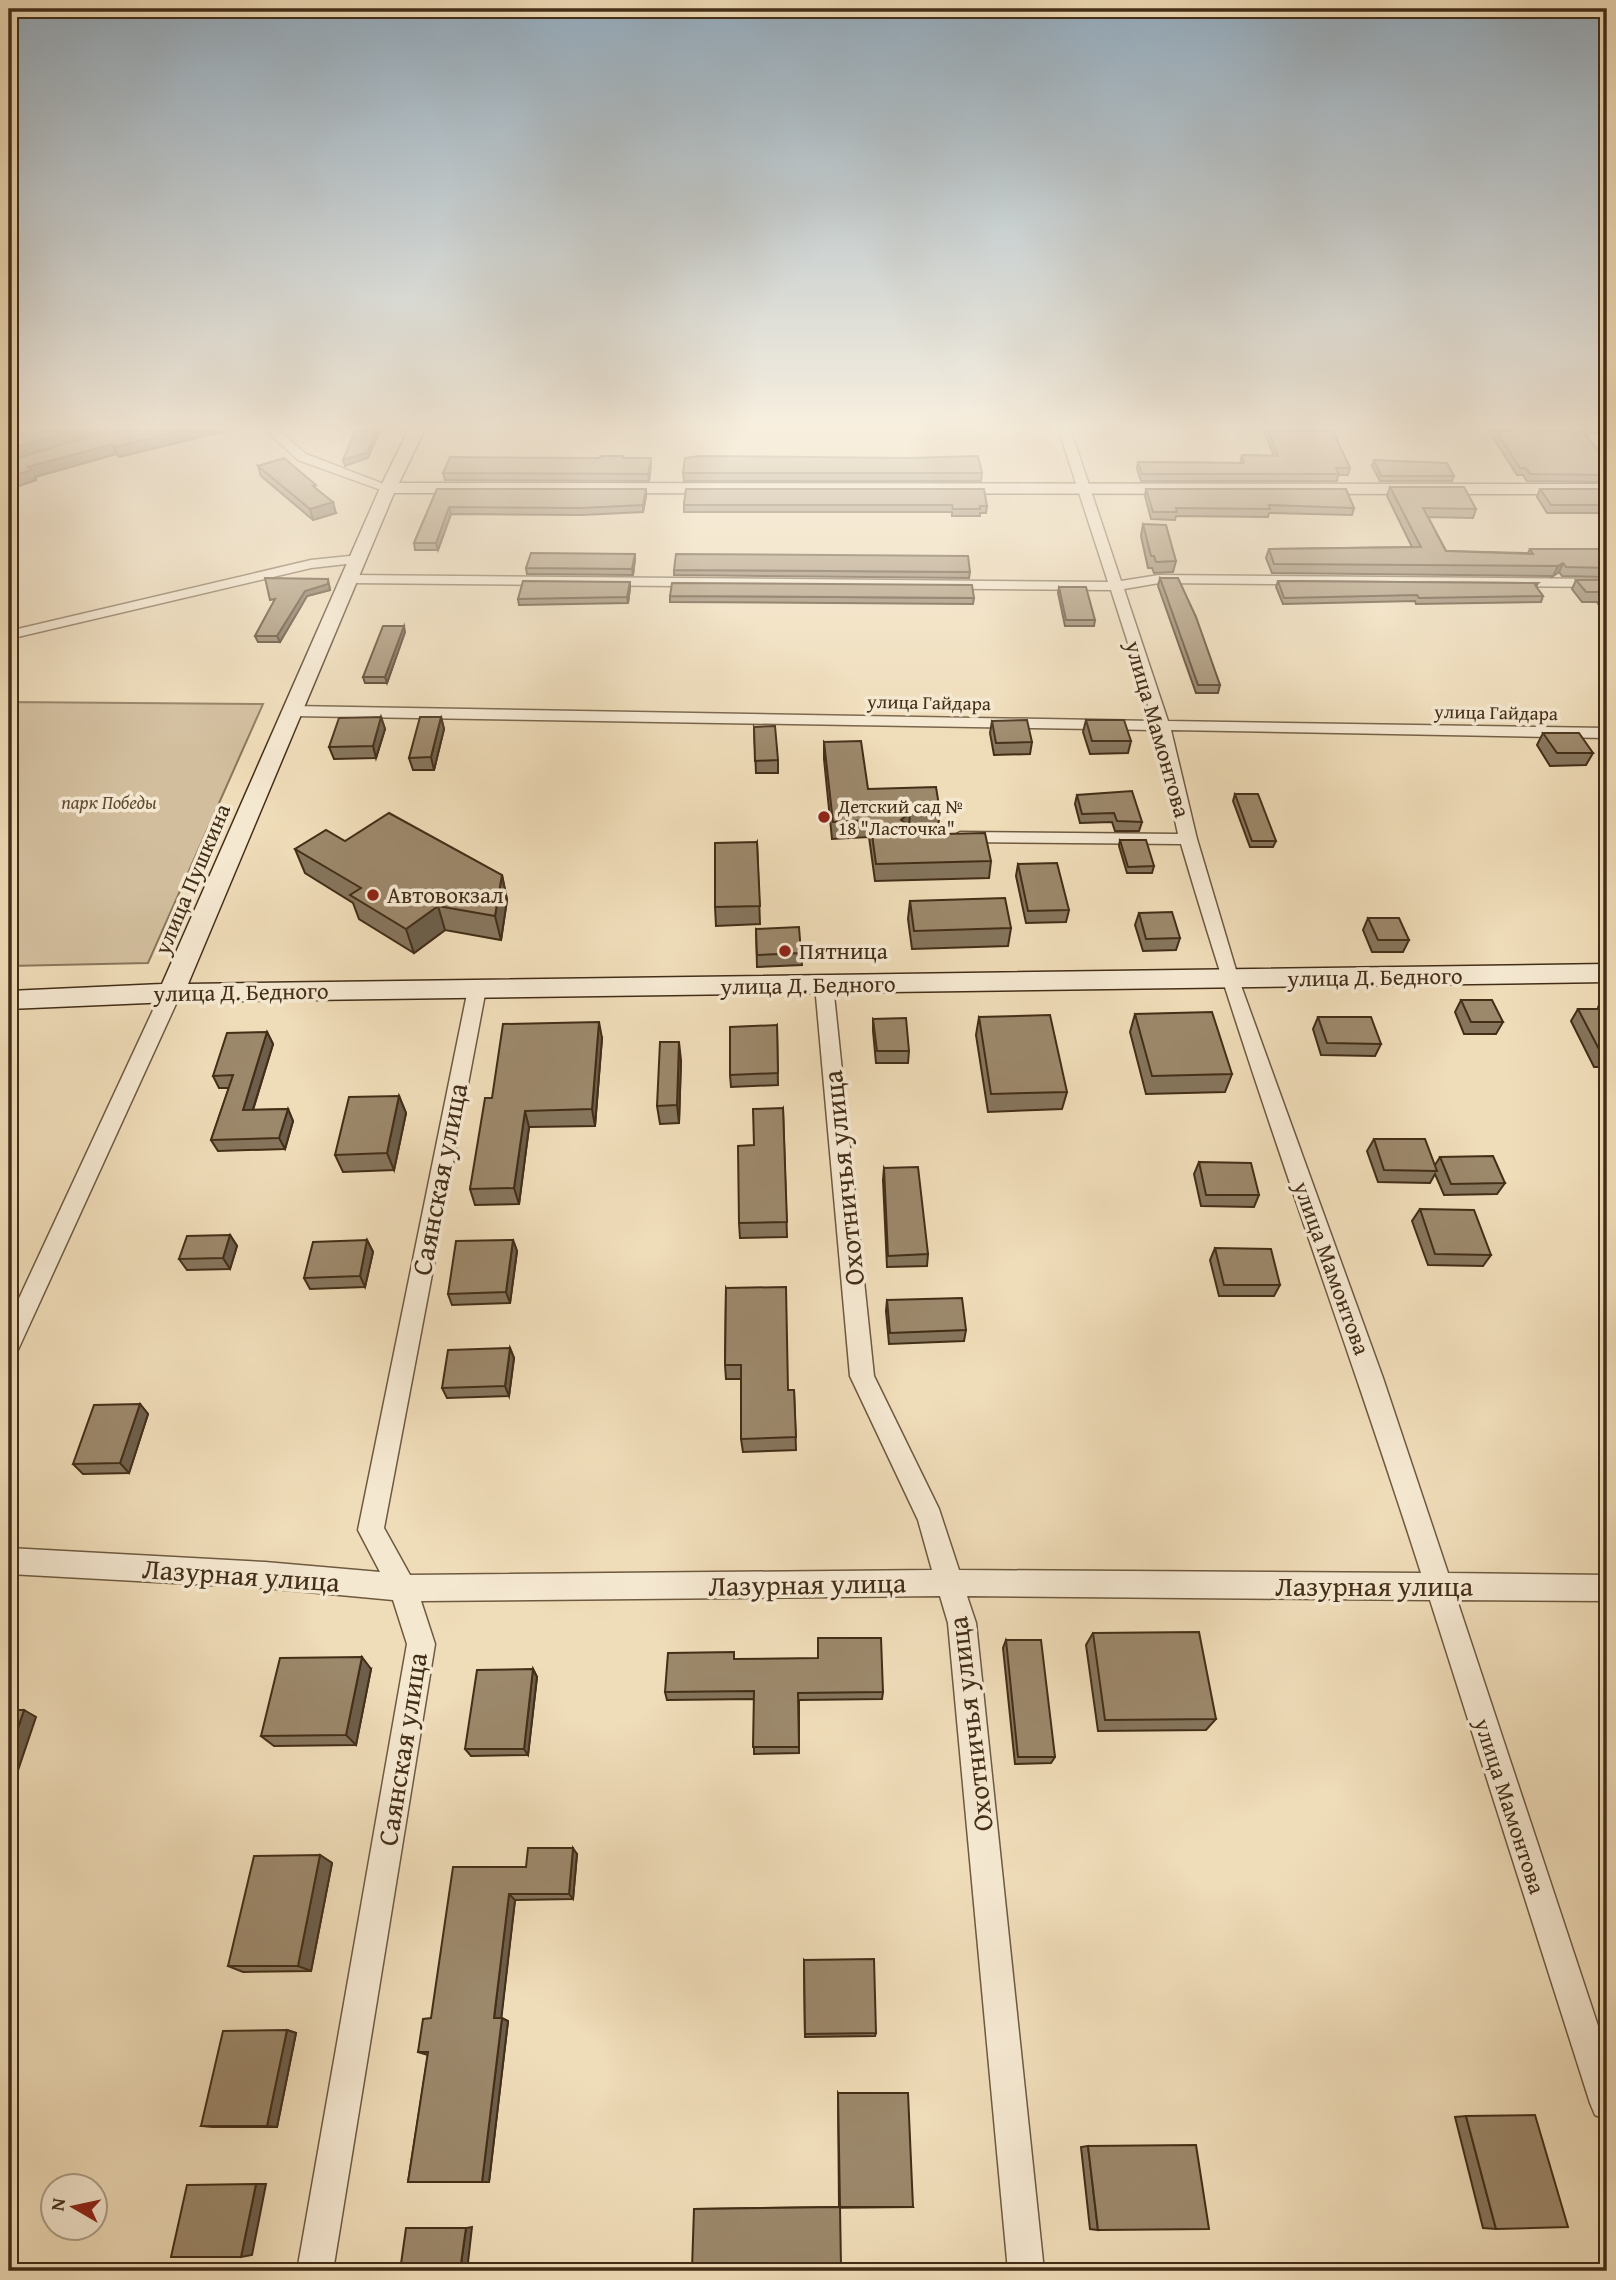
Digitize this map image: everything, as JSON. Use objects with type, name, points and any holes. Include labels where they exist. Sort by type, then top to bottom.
[{"type":"street","name":"улица Пушкина","points":[[9,1345],[171,993],[368,537]]},
{"type":"street","name":"улица Мамонтова","points":[[1099,537],[1162,725],[1188,839],[1230,980],[1371,1378],[1607,2103]]},
{"type":"street","points":[[9,635],[311,564],[359,559]]},
{"type":"street","points":[[351,579],[1114,586],[1159,579],[1607,583]]},
{"type":"street","name":"улица Гайдара","points":[[293,711],[1607,733]]},
{"type":"street","points":[[938,836],[1188,839]]},
{"type":"street","name":"улица Д. Бедного","points":[[9,1000],[171,993],[1607,973]]},
{"type":"street","name":"Охотничья улица","points":[[824,985],[862,1376],[930,1518],[962,1623],[1026,2271]]},
{"type":"street","name":"Саянская улица","points":[[315,2271],[421,1644],[403,1588],[371,1530],[476,989]]},
{"type":"street","name":"Лазурная улица","points":[[9,1561],[265,1575],[403,1588],[950,1583],[1607,1588]]},
{"type":"green space","name":"парк Победы","points":[[9,702],[263,704],[148,963],[9,966]]},
{"type":"building","points":[[416,537],[438,537],[436,543],[414,543]]},
{"type":"building","points":[[1146,537],[1169,537],[1176,561],[1156,562],[1154,556],[1151,556]]},
{"type":"building","points":[[1416,537],[1439,537],[1446,551],[1533,554],[1530,549],[1607,549],[1607,568],[1566,567],[1563,563],[1558,566],[1274,564],[1269,549],[1421,547]]},
{"type":"building","points":[[531,553],[635,554],[632,569],[526,568]]},
{"type":"building","points":[[676,554],[968,556],[970,572],[674,570]]},
{"type":"building","points":[[265,578],[328,579],[328,584],[305,591],[277,636],[255,636],[275,599],[270,600]]},
{"type":"building","points":[[1160,578],[1178,578],[1196,617],[1220,685],[1198,685]]},
{"type":"building","points":[[1576,580],[1607,580],[1607,597],[1601,592],[1586,592]]},
{"type":"building","points":[[523,581],[630,582],[627,597],[518,599]]},
{"type":"building","points":[[1278,581],[1538,583],[1535,585],[1543,596],[1284,598]]},
{"type":"building","points":[[672,583],[972,585],[974,598],[670,596]]},
{"type":"building","points":[[1059,587],[1086,587],[1095,620],[1066,620]]},
{"type":"building","points":[[383,626],[404,626],[385,677],[363,677]]},
{"type":"building","points":[[381,717],[373,746],[329,747],[339,718]]},
{"type":"building","points":[[420,717],[441,717],[431,757],[409,758]]},
{"type":"building","points":[[1027,720],[1032,742],[996,743],[992,721]]},
{"type":"building","points":[[1086,720],[1124,720],[1131,741],[1092,741]]},
{"type":"building","points":[[775,726],[778,760],[755,761],[754,727]]},
{"type":"building","points":[[1543,733],[1579,733],[1593,753],[1557,753]]},
{"type":"building","points":[[861,741],[868,789],[936,787],[940,812],[910,812],[901,820],[910,826],[942,827],[943,834],[985,833],[991,861],[876,864],[870,820],[833,822],[824,742]]},
{"type":"building","points":[[1132,791],[1142,822],[1117,821],[1114,813],[1082,814],[1077,795]]},
{"type":"building","points":[[1235,794],[1258,794],[1276,841],[1252,841]]},
{"type":"building","points":[[389,813],[502,875],[495,916],[438,906],[406,929],[350,895],[361,888],[295,849],[326,830],[345,841]]},
{"type":"building","points":[[1120,840],[1146,840],[1154,866],[1128,867]]},
{"type":"building","points":[[757,842],[760,906],[715,907],[715,843]]},
{"type":"building","points":[[1057,863],[1069,910],[1028,911],[1018,864]]},
{"type":"building","points":[[1005,898],[1011,928],[914,931],[910,901]]},
{"type":"building","points":[[1172,912],[1180,938],[1146,939],[1139,913]]},
{"type":"building","points":[[1368,918],[1399,918],[1409,940],[1378,940]]},
{"type":"building","points":[[799,927],[801,953],[757,955],[756,929]]},
{"type":"building","points":[[1461,1000],[1492,1000],[1503,1022],[1471,1022]]},
{"type":"building","points":[[1578,1009],[1602,1009],[1607,1020],[1607,1055],[1602,1055]]},
{"type":"building","points":[[1212,1012],[1232,1074],[1152,1076],[1135,1014]]},
{"type":"building","points":[[1050,1015],[1067,1092],[991,1094],[979,1017]]},
{"type":"building","points":[[1318,1017],[1371,1017],[1381,1044],[1327,1043]]},
{"type":"building","points":[[906,1018],[909,1051],[877,1051],[873,1019]]},
{"type":"building","points":[[599,1022],[592,1109],[525,1111],[514,1188],[470,1189],[485,1098],[492,1098],[503,1024]]},
{"type":"building","points":[[777,1025],[778,1073],[730,1075],[730,1027]]},
{"type":"building","points":[[267,1032],[243,1110],[288,1109],[279,1138],[211,1140],[233,1075],[213,1076],[227,1033]]},
{"type":"building","points":[[660,1042],[679,1042],[677,1105],[657,1106]]},
{"type":"building","points":[[399,1096],[387,1153],[335,1155],[349,1097]]},
{"type":"building","points":[[783,1108],[787,1222],[739,1223],[738,1146],[754,1145],[753,1109]]},
{"type":"building","points":[[1374,1139],[1425,1139],[1437,1171],[1384,1170]]},
{"type":"building","points":[[1493,1156],[1505,1183],[1451,1184],[1440,1157]]},
{"type":"building","points":[[1199,1162],[1251,1163],[1259,1195],[1206,1195]]},
{"type":"building","points":[[918,1167],[928,1254],[888,1256],[884,1168]]},
{"type":"building","points":[[1420,1209],[1474,1210],[1491,1255],[1435,1254]]},
{"type":"building","points":[[230,1235],[223,1258],[179,1259],[187,1236]]},
{"type":"building","points":[[367,1240],[360,1276],[304,1278],[313,1242]]},
{"type":"building","points":[[513,1240],[506,1292],[448,1294],[456,1241]]},
{"type":"building","points":[[1215,1248],[1271,1249],[1280,1285],[1224,1285]]},
{"type":"building","points":[[786,1287],[788,1390],[794,1390],[796,1437],[741,1439],[741,1365],[725,1365],[726,1288]]},
{"type":"building","points":[[962,1298],[966,1330],[890,1333],[887,1300]]},
{"type":"building","points":[[510,1348],[505,1386],[442,1388],[448,1350]]},
{"type":"building","points":[[140,1404],[120,1463],[73,1464],[94,1405]]},
{"type":"building","points":[[1199,1632],[1216,1719],[1105,1720],[1093,1633]]},
{"type":"building","points":[[818,1638],[881,1638],[883,1692],[798,1693],[799,1747],[753,1747],[754,1691],[665,1692],[668,1653],[734,1652],[734,1659],[818,1658]]},
{"type":"building","points":[[1006,1640],[1041,1640],[1055,1757],[1018,1757]]},
{"type":"building","points":[[362,1657],[346,1735],[261,1736],[280,1658]]},
{"type":"building","points":[[533,1669],[524,1749],[465,1749],[477,1670]]},
{"type":"building","points":[[9,1710],[24,1710],[9,1755]]},
{"type":"building","points":[[528,1848],[573,1848],[569,1894],[509,1894],[494,2018],[502,2018],[482,2182],[408,2182],[428,2052],[418,2052],[423,2019],[431,2018],[453,1867],[526,1867]]},
{"type":"building","points":[[320,1855],[298,1966],[228,1966],[254,1856]]},
{"type":"building","points":[[874,1959],[876,2033],[805,2034],[804,1960]]},
{"type":"building","points":[[287,2030],[267,2126],[201,2126],[223,2031]]},
{"type":"building","points":[[838,2093],[908,2093],[913,2207],[840,2207]]},
{"type":"building","points":[[1535,2115],[1568,2227],[1496,2229],[1466,2116]]},
{"type":"building","points":[[1196,2145],[1209,2229],[1098,2230],[1088,2146]]},
{"type":"building","points":[[256,2184],[241,2257],[171,2257],[187,2185]]},
{"type":"building","points":[[840,2207],[841,2267],[692,2269],[694,2209]]},
{"type":"building","points":[[406,2228],[466,2228],[460,2271],[400,2271]]},
{"type":"building","points":[[1598,2268],[1599,2271],[1508,2270]]},
{"type":"place","name":"Детский сад № 18 \"Ласточка\"","points":[[824,817]]},
{"type":"place","name":"Автовокзал","points":[[373,895]]},
{"type":"place","name":"Пятница","points":[[785,951]]}]
